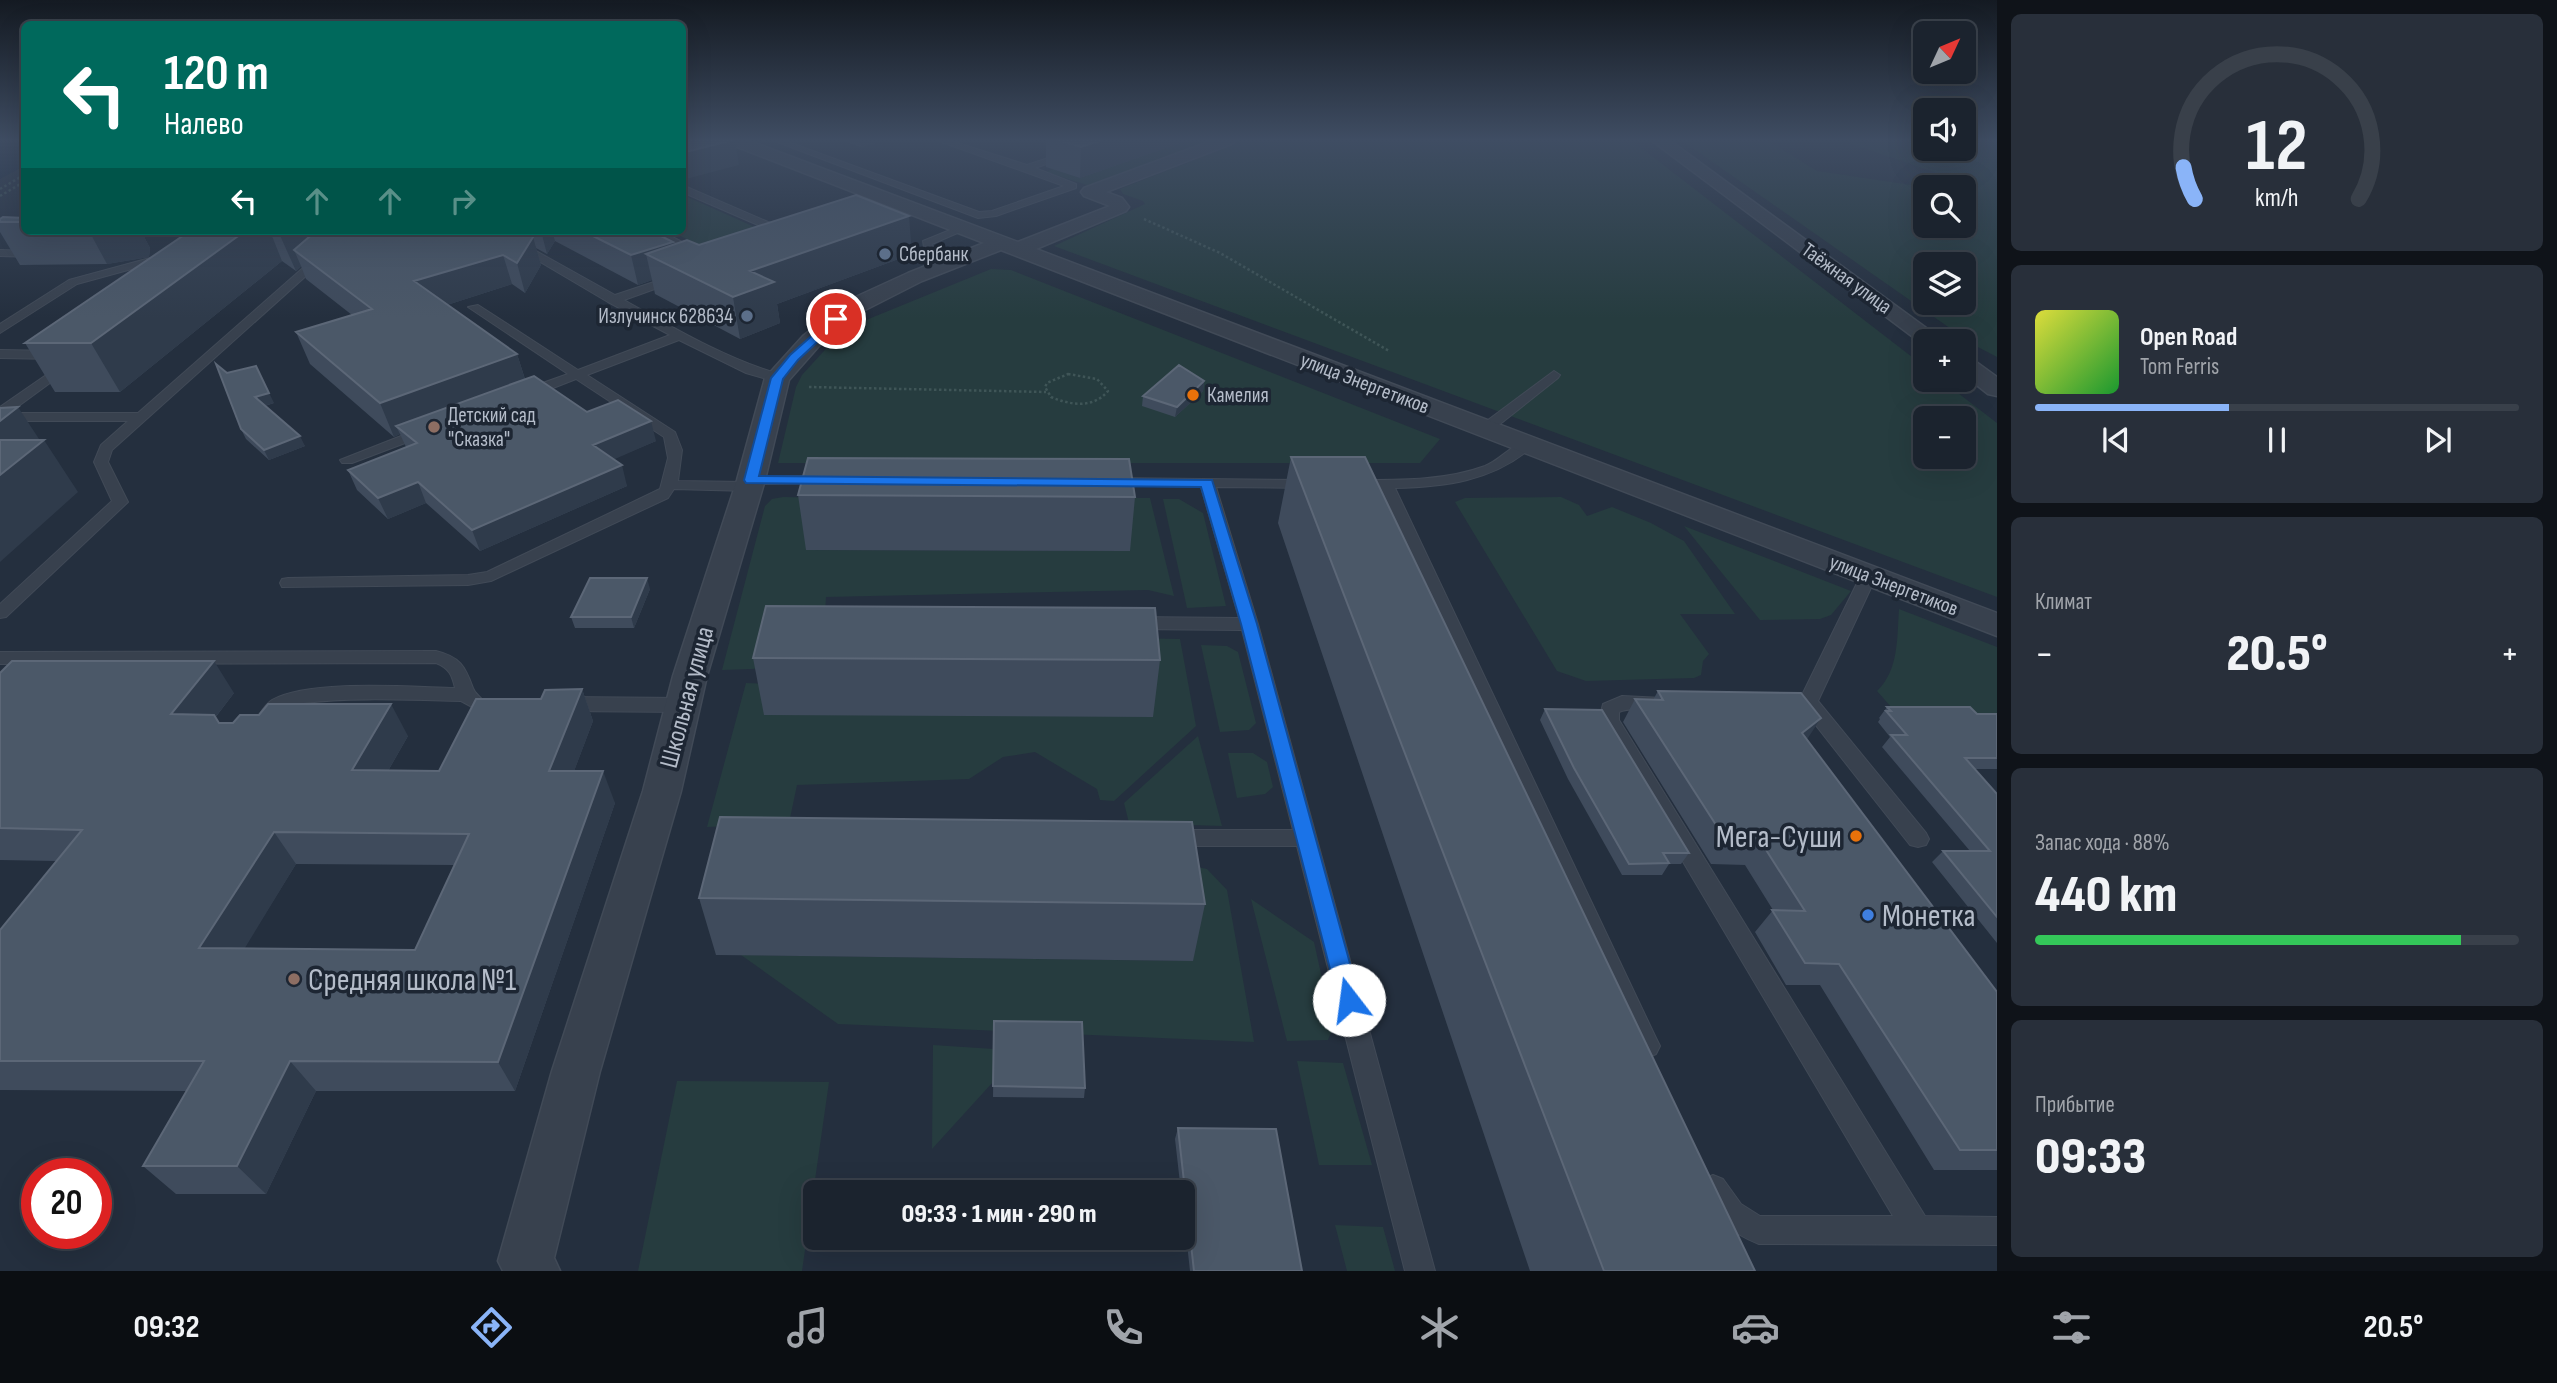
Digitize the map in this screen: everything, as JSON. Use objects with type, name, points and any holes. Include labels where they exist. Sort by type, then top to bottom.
[{"type":"street","name":"улица Энергетиков","points":[[890,199],[1997,625]]},
{"type":"street","points":[[1109,199],[1116,202],[1118,208]]},
{"type":"street","name":"Таёжная улица","points":[[1740,199],[1917,329]]},
{"type":"street","name":"Школьная улица","points":[[532,1271],[526,1261],[569,1096],[662,791],[683,705],[750,483],[794,358],[836,319],[892,287],[949,263],[1010,246],[1118,208]]},
{"type":"street","points":[[1976,373],[1997,388]]},
{"type":"lane","points":[[708,199],[786,234],[789,238],[785,242]]},
{"type":"lane","points":[[936,199],[978,215],[993,214],[1034,199]]},
{"type":"lane","points":[[949,263],[929,252],[927,243],[964,228]]},
{"type":"lane","points":[[0,613],[120,502],[101,462],[106,448],[347,235]]},
{"type":"lane","points":[[500,235],[680,336],[750,370],[787,382]]},
{"type":"lane","points":[[661,235],[707,258]]},
{"type":"lane","points":[[0,253],[50,254]]},
{"type":"lane","points":[[0,329],[73,282],[150,261],[174,260]]},
{"type":"lane","points":[[612,300],[684,276]]},
{"type":"lane","points":[[288,583],[468,580],[491,576],[663,495],[671,485],[676,452],[670,435],[474,307]]},
{"type":"lane","points":[[513,398],[680,336]]},
{"type":"lane","points":[[0,354],[78,356],[0,415]]},
{"type":"lane","points":[[1485,429],[1554,375]]},
{"type":"lane","points":[[0,415],[143,417]]},
{"type":"lane","points":[[347,460],[436,427]]},
{"type":"lane","points":[[1092,482],[1386,485],[1443,479],[1490,469],[1527,445]]},
{"type":"lane","points":[[671,485],[836,481]]},
{"type":"lane","points":[[1207,483],[1249,624],[1420,1271]]},
{"type":"lane","points":[[1386,485],[1654,1062]]},
{"type":"lane","points":[[1808,702],[1869,575]]},
{"type":"lane","points":[[1111,623],[1249,624]]},
{"type":"lane","points":[[0,658],[436,657],[451,660],[461,671],[464,695]]},
{"type":"lane","points":[[254,737],[276,706],[297,696],[464,695],[478,704],[491,704]]},
{"type":"lane","points":[[1675,702],[1622,703],[1610,709],[1609,720],[1917,1230]]},
{"type":"lane","points":[[1768,702],[1808,702]]},
{"type":"lane","points":[[1808,702],[1917,839]]},
{"type":"lane","points":[[546,704],[683,705]]},
{"type":"lane","points":[[1147,837],[1306,838]]},
{"type":"lane","points":[[1701,1163],[1719,1201],[1735,1220],[1759,1230],[1997,1231]]},
{"type":"path","points":[[1118,208],[1220,253],[1389,351]]},
{"type":"path","points":[[787,382],[1046,392],[1059,401],[1080,404],[1099,400],[1108,391],[1097,378],[1078,374],[1052,379],[1045,387],[1046,392]]},
{"type":"green space","points":[[686,199],[693,199],[768,233],[712,251],[678,235],[686,235]]},
{"type":"green space","points":[[1138,199],[1708,199],[1913,358],[1913,392],[1957,392],[1975,406],[1913,406],[1913,469],[1976,469],[1976,407],[1997,423],[1997,597],[1054,246],[1145,204]]},
{"type":"green space","points":[[1766,199],[1913,199],[1913,238],[1976,238],[1976,199],[1997,199],[1997,357],[1976,346],[1976,329],[1951,329],[1931,315],[1976,315],[1976,252],[1913,252],[1913,302]]},
{"type":"green space","points":[[991,269],[1011,270],[1440,439],[1420,463],[778,463],[796,387],[802,375],[844,329]]},
{"type":"green space","points":[[1561,497],[1579,505],[1587,516],[1612,507],[1651,523],[1684,541],[1735,614],[1680,614],[1709,654],[1703,661],[1701,675],[1694,678],[1586,681],[1557,671],[1455,502],[1465,498]]},
{"type":"green space","points":[[838,498],[806,550],[1129,551],[1123,498],[1150,498],[1174,596],[1148,590],[826,597],[824,627],[775,668],[722,670],[765,506],[772,499]]},
{"type":"green space","points":[[1163,499],[1179,499],[1203,513],[1226,606],[1187,608]]},
{"type":"green space","points":[[1684,526],[1851,591],[1831,615],[1820,619],[1760,620]]},
{"type":"green space","points":[[1899,609],[1997,647],[1997,725],[1899,716],[1877,691],[1884,683],[1893,663]]},
{"type":"green space","points":[[1128,638],[1180,639],[1196,726],[1114,801],[1100,800],[1097,789],[1035,752],[1003,757],[969,779],[797,785],[789,823],[707,827],[746,683],[771,684]]},
{"type":"green space","points":[[1201,645],[1227,646],[1238,652],[1256,723],[1249,730],[1220,732]]},
{"type":"green space","points":[[1198,736],[1222,826],[1129,823],[1124,803]]},
{"type":"green space","points":[[1228,753],[1253,753],[1267,762],[1273,787],[1265,794],[1237,798]]},
{"type":"green space","points":[[1152,858],[1207,869],[1227,890],[1254,1042],[838,1024],[741,955],[1193,961]]},
{"type":"green space","points":[[1251,899],[1314,942],[1333,1028],[1328,1040],[1287,1041]]},
{"type":"green space","points":[[933,1045],[994,1049],[993,1082],[932,1149]]},
{"type":"green space","points":[[1297,1061],[1343,1063],[1372,1165],[1319,1165]]},
{"type":"green space","points":[[677,1081],[829,1082],[815,1180],[803,1180],[805,1250],[802,1271],[638,1271]]},
{"type":"green space","points":[[1335,1225],[1383,1227],[1395,1271],[1347,1271]]},
{"type":"building","points":[[842,199],[867,199],[909,216],[750,271],[774,282],[733,297],[646,254],[687,240],[699,245]]},
{"type":"building","points":[[21,218],[21,222],[0,222],[0,219]]},
{"type":"building","points":[[184,235],[240,235],[91,343],[25,343]]},
{"type":"building","points":[[311,235],[530,235],[533,237],[517,263],[503,255],[414,281],[517,354],[380,403],[296,332],[372,309],[294,250]]},
{"type":"building","points":[[591,235],[659,235],[673,242],[631,255]]},
{"type":"building","points":[[216,364],[227,373],[256,366],[269,393],[255,397],[300,436],[264,450],[241,429]]},
{"type":"building","points":[[1179,365],[1204,381],[1177,407],[1143,396]]},
{"type":"building","points":[[534,376],[587,412],[618,400],[651,421],[593,445],[622,465],[472,530],[418,482],[378,498],[348,470],[417,443],[396,426]]},
{"type":"building","points":[[18,407],[0,421],[0,408]]},
{"type":"building","points":[[0,440],[44,440],[0,475]]},
{"type":"building","points":[[1291,457],[1365,457],[1755,1271],[1604,1271]]},
{"type":"building","points":[[808,458],[1129,459],[1135,497],[798,495]]},
{"type":"building","points":[[590,578],[647,578],[631,617],[571,617]]},
{"type":"building","points":[[766,606],[1155,608],[1160,660],[753,658]]},
{"type":"building","points":[[12,661],[214,661],[171,714],[214,715],[219,723],[233,723],[240,715],[259,715],[268,704],[391,704],[352,770],[439,771],[476,699],[541,699],[545,690],[582,689],[549,771],[603,771],[498,1062],[290,1061],[237,1166],[143,1166],[204,1061],[0,1061],[0,930],[82,830],[0,828],[0,673]],"holes":[[[274,832],[469,834],[415,950],[199,948]]]},
{"type":"building","points":[[1658,691],[1801,693],[1821,718],[1802,733],[1997,992],[1997,1150],[1960,1150],[1839,964],[1805,963],[1772,910],[1805,911],[1761,842],[1727,842],[1635,699],[1663,700]]},
{"type":"building","points":[[1887,707],[1970,707],[1977,714],[1997,714],[1997,758],[1965,758],[1997,794],[1997,917],[1943,851],[1990,851],[1891,735],[1907,735],[1886,711],[1891,711]]},
{"type":"building","points":[[1545,709],[1602,710],[1689,853],[1663,853],[1669,863],[1629,864],[1574,768]]},
{"type":"building","points":[[720,817],[1192,822],[1205,904],[699,898]]},
{"type":"building","points":[[994,1021],[1082,1022],[1085,1088],[993,1086]]},
{"type":"building","points":[[1178,1128],[1276,1129],[1302,1271],[1194,1271],[1192,1250],[1195,1250],[1195,1180],[1184,1180]]},
{"type":"place","name":"Сбербанк","points":[[885,254]]},
{"type":"place","name":"Излучинск 628634","points":[[747,316]]},
{"type":"place","name":"Камелия","points":[[1193,395]]},
{"type":"place","name":"Детский сад \"Сказка\"","points":[[434,427]]},
{"type":"place","name":"Мега-Суши","points":[[1856,836]]},
{"type":"place","name":"Монетка","points":[[1868,915]]},
{"type":"place","name":"Средняя школа №1","points":[[294,979]]},
{"type":"route","points":[[836,319],[794,358],[777,378],[751,480],[1207,483],[1249,624],[1349,1000]]}]
